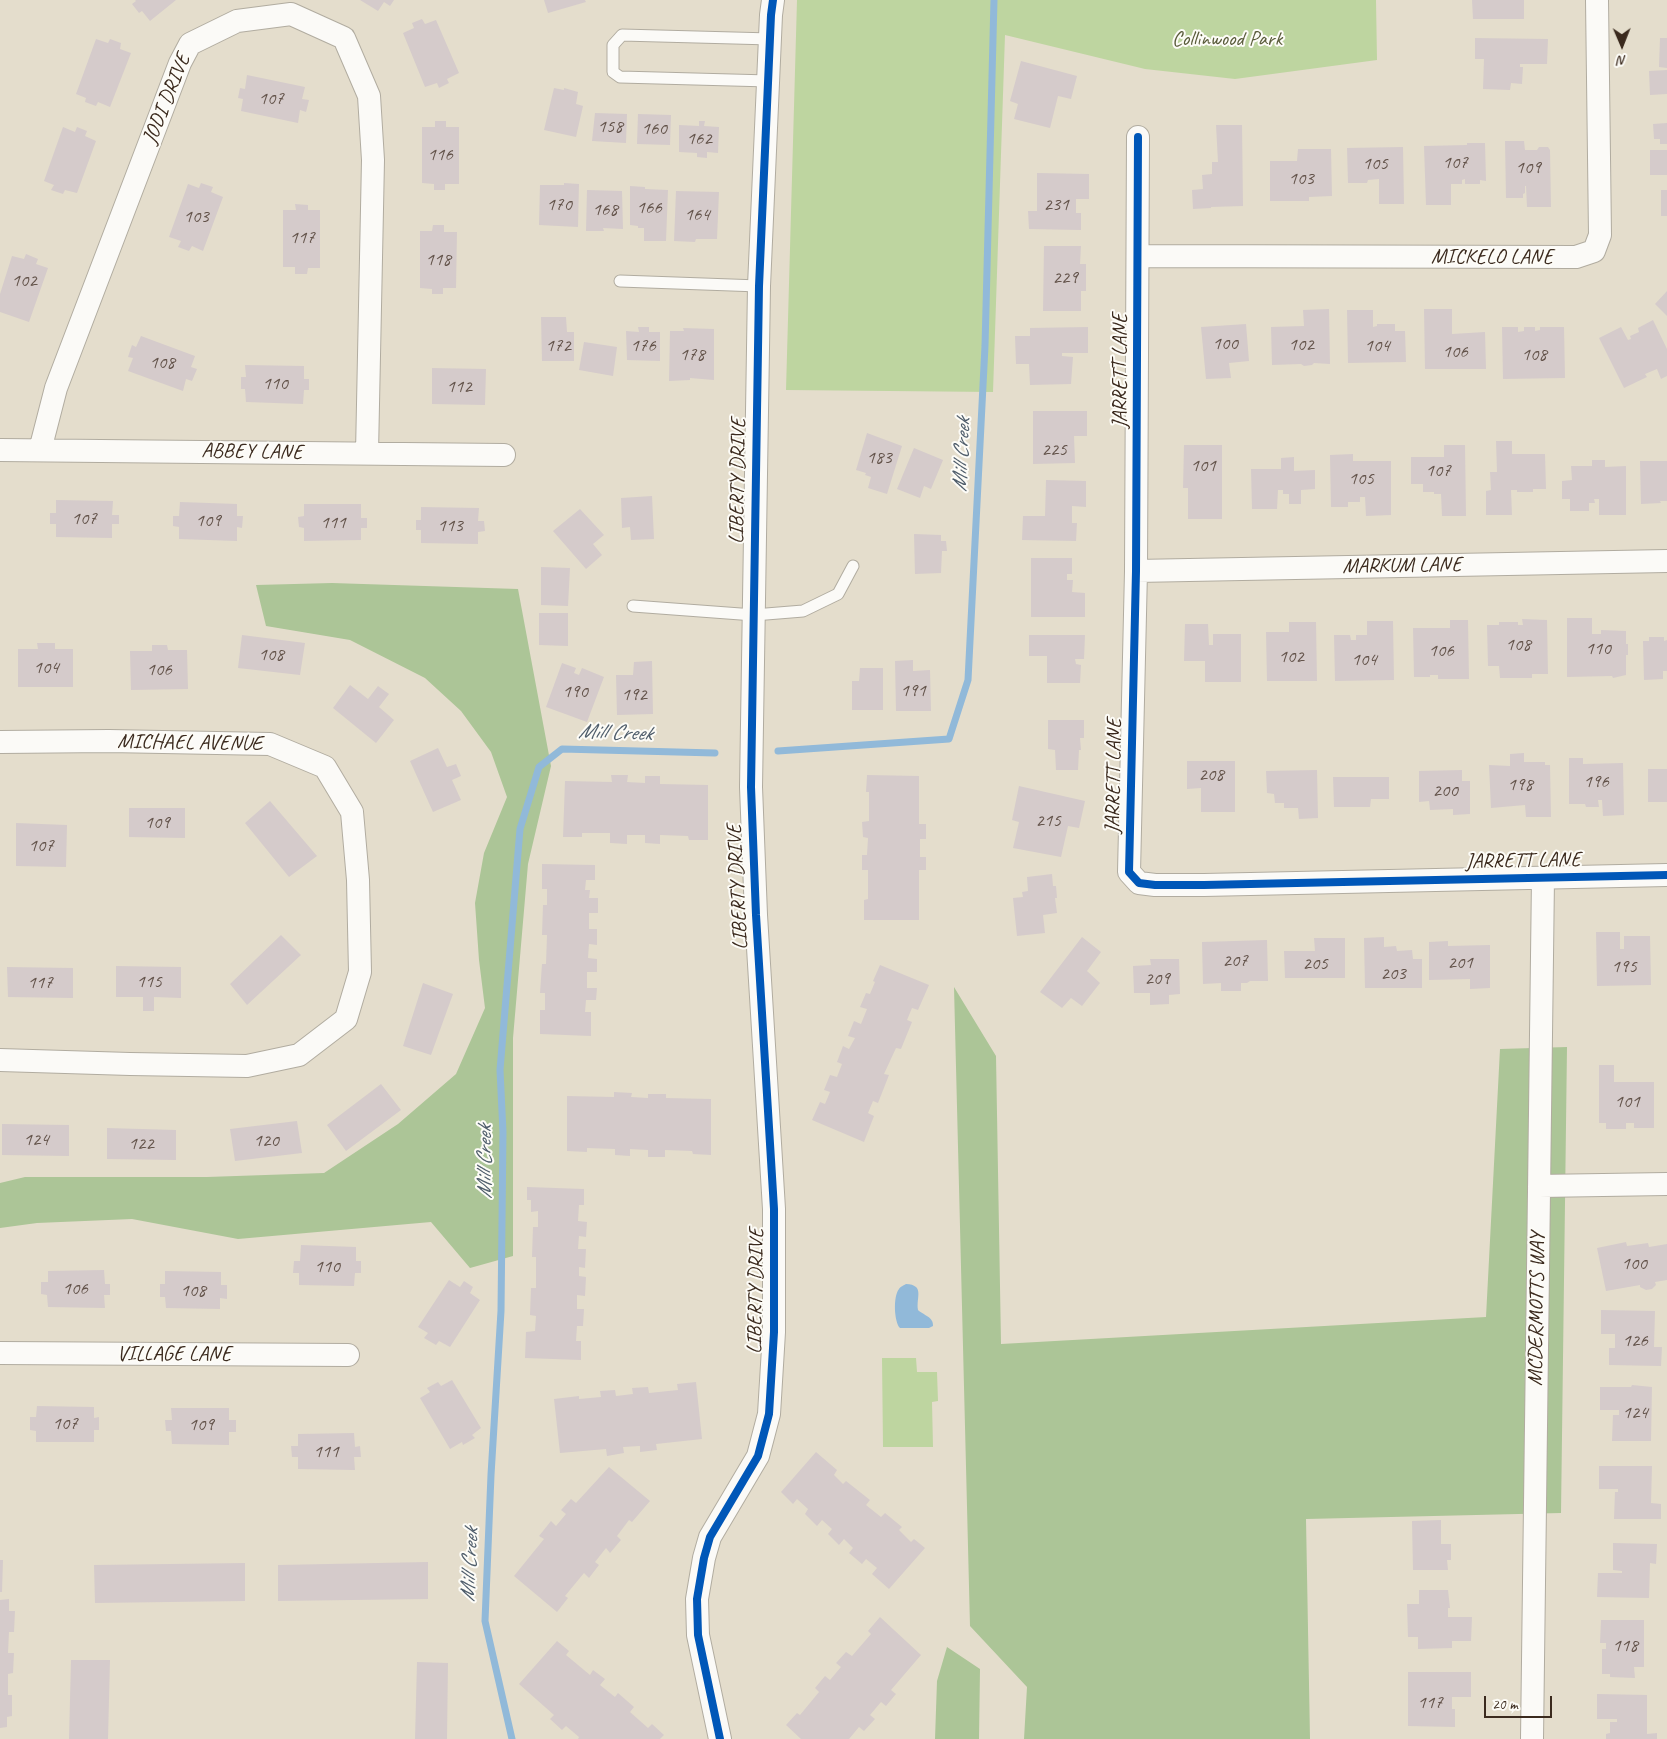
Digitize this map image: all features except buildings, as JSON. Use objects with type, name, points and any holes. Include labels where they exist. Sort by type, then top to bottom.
[{"type":"street","name":"MICKELO LANE","points":[[1138,256],[1576,257],[1594,251],[1600,235],[1597,0]]},
{"type":"street","name":"LIBERTY DRIVE","points":[[720,1739],[698,1635],[697,1599],[704,1558],[710,1537],[758,1456],[769,1414],[774,1332],[774,1209],[756,915],[751,787],[759,286],[771,5]]},
{"type":"street","name":"JODI DRIVE","points":[[40,450],[56,388],[173,81],[190,44],[237,21],[291,14],[344,38],[369,96],[374,160],[367,453]]},
{"type":"street","name":"JARRETT LANE","points":[[1138,137],[1136,571],[1129,872],[1140,883],[1155,885],[1667,875]]},
{"type":"street","name":"ABBEY LANE","points":[[0,450],[504,454]]},
{"type":"street","name":"MARKUM LANE","points":[[1136,571],[1667,561]]},
{"type":"street","name":"MICHAEL AVENUE","points":[[0,742],[109,741],[270,744],[325,767],[352,812],[358,880],[360,972],[346,1019],[300,1055],[247,1066],[0,1060]]},
{"type":"street","name":"MCDERMOTTS WAY","points":[[1532,1739],[1543,878]]},
{"type":"street","points":[[1539,1186],[1667,1184]]},
{"type":"street","name":"VILLAGE LANE","points":[[0,1353],[348,1355]]},
{"type":"lane","points":[[769,81],[620,77],[613,72],[613,45],[622,35],[771,39]]},
{"type":"lane","points":[[620,281],[759,286]]},
{"type":"lane","points":[[633,606],[754,615],[803,611],[838,594],[854,566]]},
{"type":"green space","name":"Collinwood Park","points":[[797,0],[1376,0],[1377,60],[1235,79],[1145,69],[1005,35],[993,392],[786,390]]},
{"type":"green space","points":[[332,583],[518,589],[551,766],[528,864],[513,1038],[513,1256],[470,1268],[431,1222],[238,1239],[132,1219],[37,1223],[0,1228],[0,1183],[25,1177],[207,1177],[324,1173],[398,1124],[456,1074],[485,1008],[475,903],[484,853],[507,797],[491,752],[461,711],[425,678],[350,640],[266,626],[256,585]]},
{"type":"green space","points":[[954,987],[996,1056],[1001,1344],[1486,1317],[1500,1049],[1567,1047],[1561,1513],[1306,1519],[1310,1739],[1024,1739],[1027,1687],[970,1626]]},
{"type":"green space","points":[[882,1358],[916,1358],[917,1372],[937,1372],[938,1401],[932,1402],[933,1447],[883,1447]]},
{"type":"green space","points":[[947,1647],[980,1669],[979,1739],[935,1739],[937,1681]]},
{"type":"water","points":[[906,1284],[918,1289],[918,1310],[932,1320],[933,1326],[929,1328],[900,1328],[898,1325],[895,1315],[896,1297],[900,1288]]},
{"type":"waterway","name":"Mill Creek","points":[[778,751],[949,739],[968,680],[985,346],[994,0]]},
{"type":"waterway","name":"Mill Creek","points":[[512,1739],[485,1621],[491,1475],[501,1311],[503,1132],[500,1070],[520,829],[539,767],[562,749],[715,753]]},
{"type":"cycle path","points":[[720,1739],[698,1635],[697,1599],[704,1558],[710,1537],[758,1456],[769,1414],[774,1332],[774,1209],[756,915],[751,787],[759,286],[773,0]]},
{"type":"cycle path","points":[[1138,137],[1136,571],[1129,872],[1139,883],[1155,885],[1667,875]]}]
